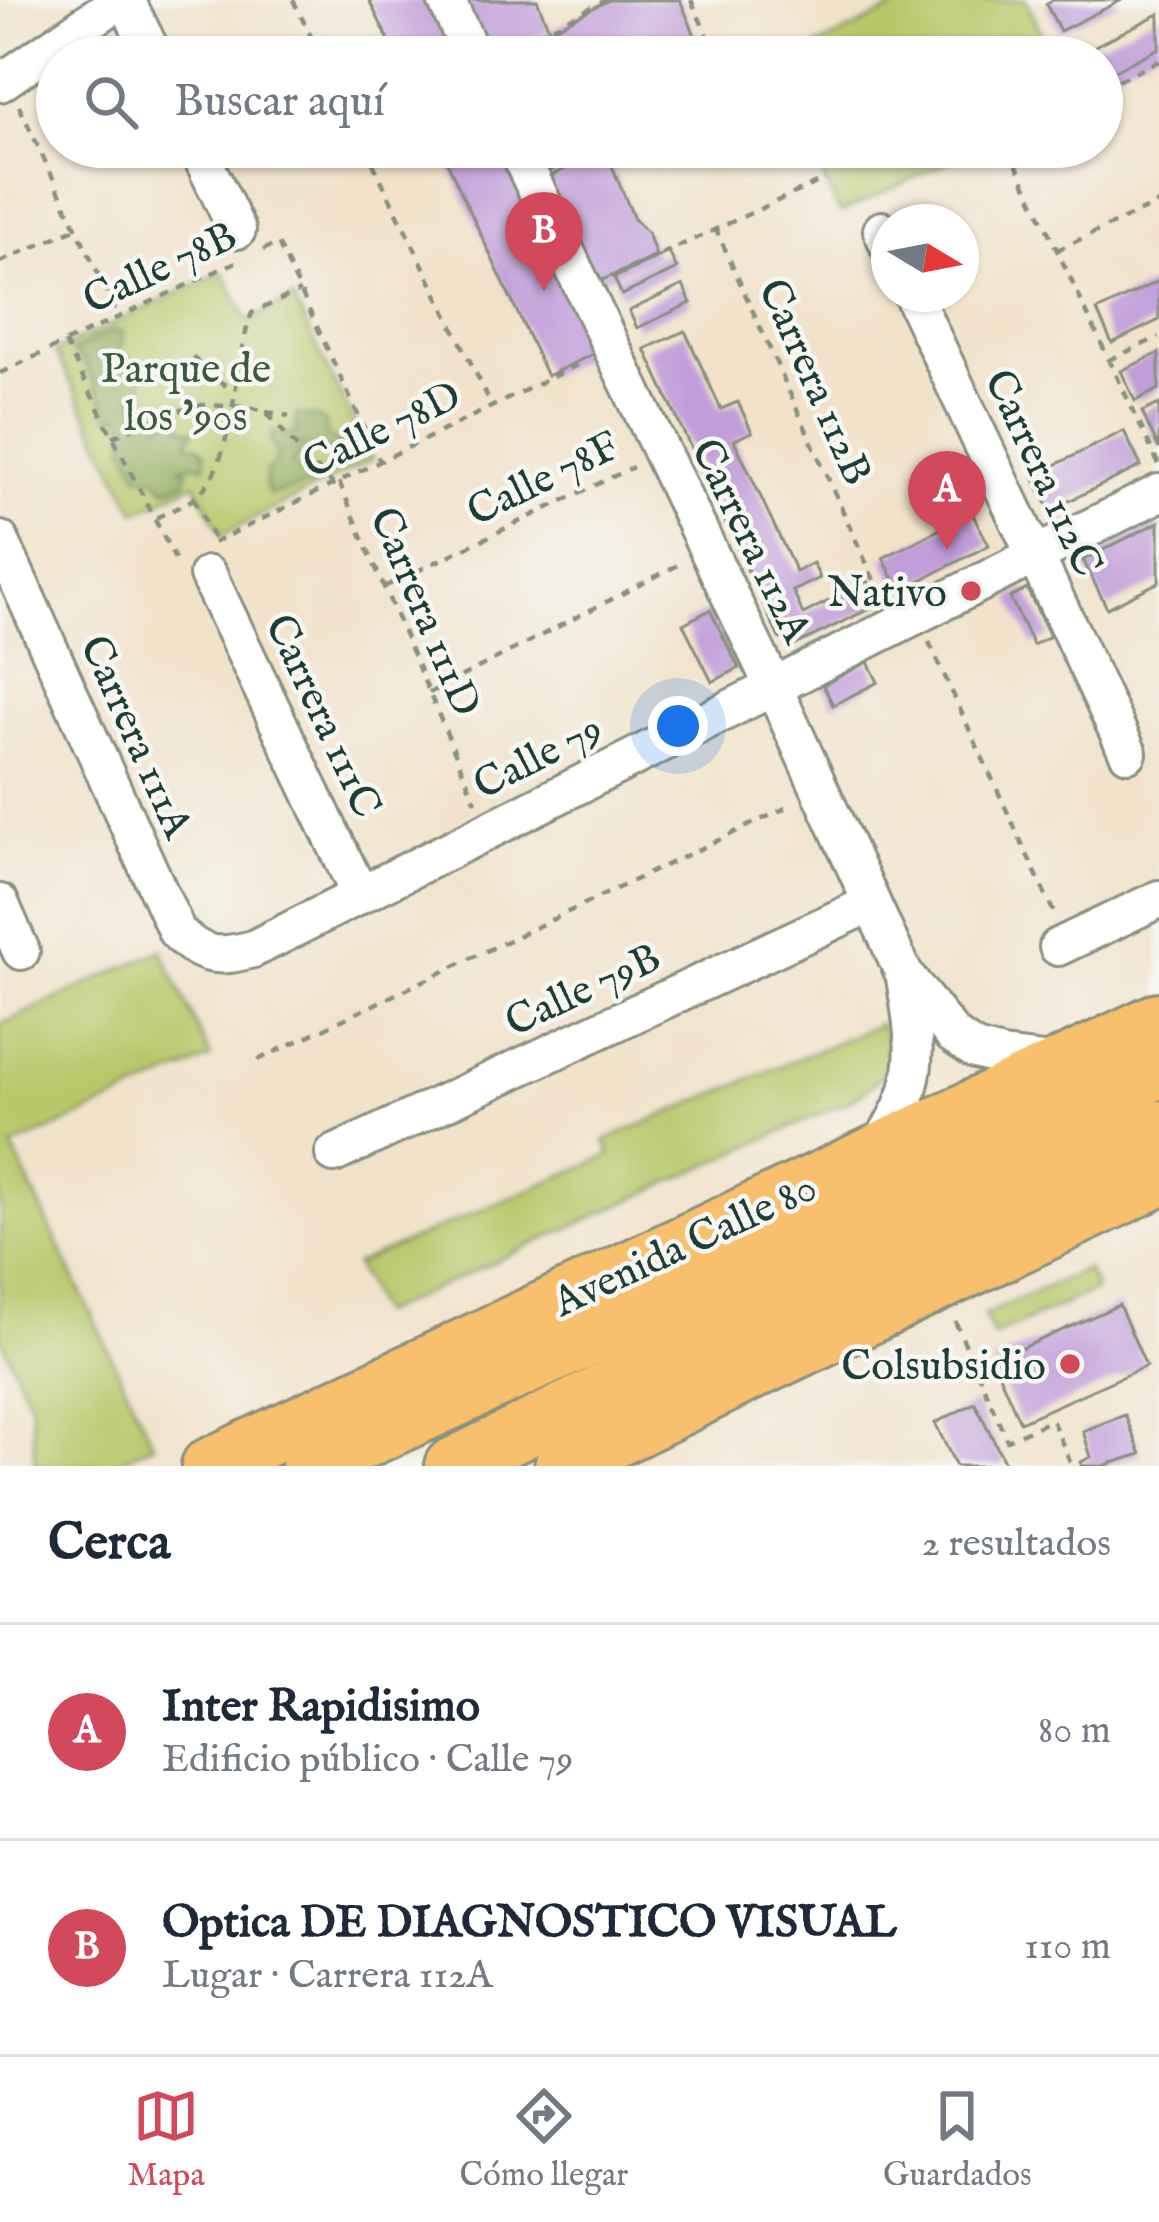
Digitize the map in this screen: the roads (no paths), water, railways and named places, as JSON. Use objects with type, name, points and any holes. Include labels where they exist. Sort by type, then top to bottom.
[{"type":"highway","name":"Avenida Calle 80","points":[[209,1466],[1159,1020]]},
{"type":"highway","name":"Avenida Calle 80","points":[[309,1466],[1159,1070]]},
{"type":"highway","points":[[452,1466],[753,1318],[1159,1128]]},
{"type":"highway","points":[[562,1466],[1159,1179]]},
{"type":"street","points":[[70,36],[123,0],[143,36]]},
{"type":"street","points":[[446,0],[463,36]]},
{"type":"street","points":[[3,81],[36,59]]},
{"type":"street","points":[[207,168],[237,230]]},
{"type":"street","name":"Carrera 112A","points":[[526,168],[773,686],[904,974],[953,1035],[975,1050],[1065,1064]]},
{"type":"street","name":"Carrera 112C","points":[[920,312],[1128,753]]},
{"type":"street","name":"Calle 79","points":[[210,955],[253,949],[1159,493]]},
{"type":"street","name":"Carrera 111A","points":[[0,540],[177,932],[191,947],[210,955]]},
{"type":"street","name":"Carrera 111C","points":[[200,559],[360,895]]},
{"type":"street","points":[[1063,945],[1159,899]]},
{"type":"street","points":[[0,903],[21,951]]},
{"type":"street","name":"Calle 79B","points":[[334,1154],[870,904]]},
{"type":"street","name":"Carrera 112A","points":[[874,1154],[894,1125],[913,1079],[915,1052],[904,974]]},
{"type":"place","name":"Optica DE DIAGNOSTICO VISUAL","points":[[544,291]]},
{"type":"place","name":"Inter Rapidisimo","points":[[947,550]]},
{"type":"place","name":"Nativo","points":[[971,591]]},
{"type":"place","name":"Colsubsidio","points":[[1070,1364]]},
{"type":"park label","name":"Parque de los '90s","points":[[186,391]]}]
